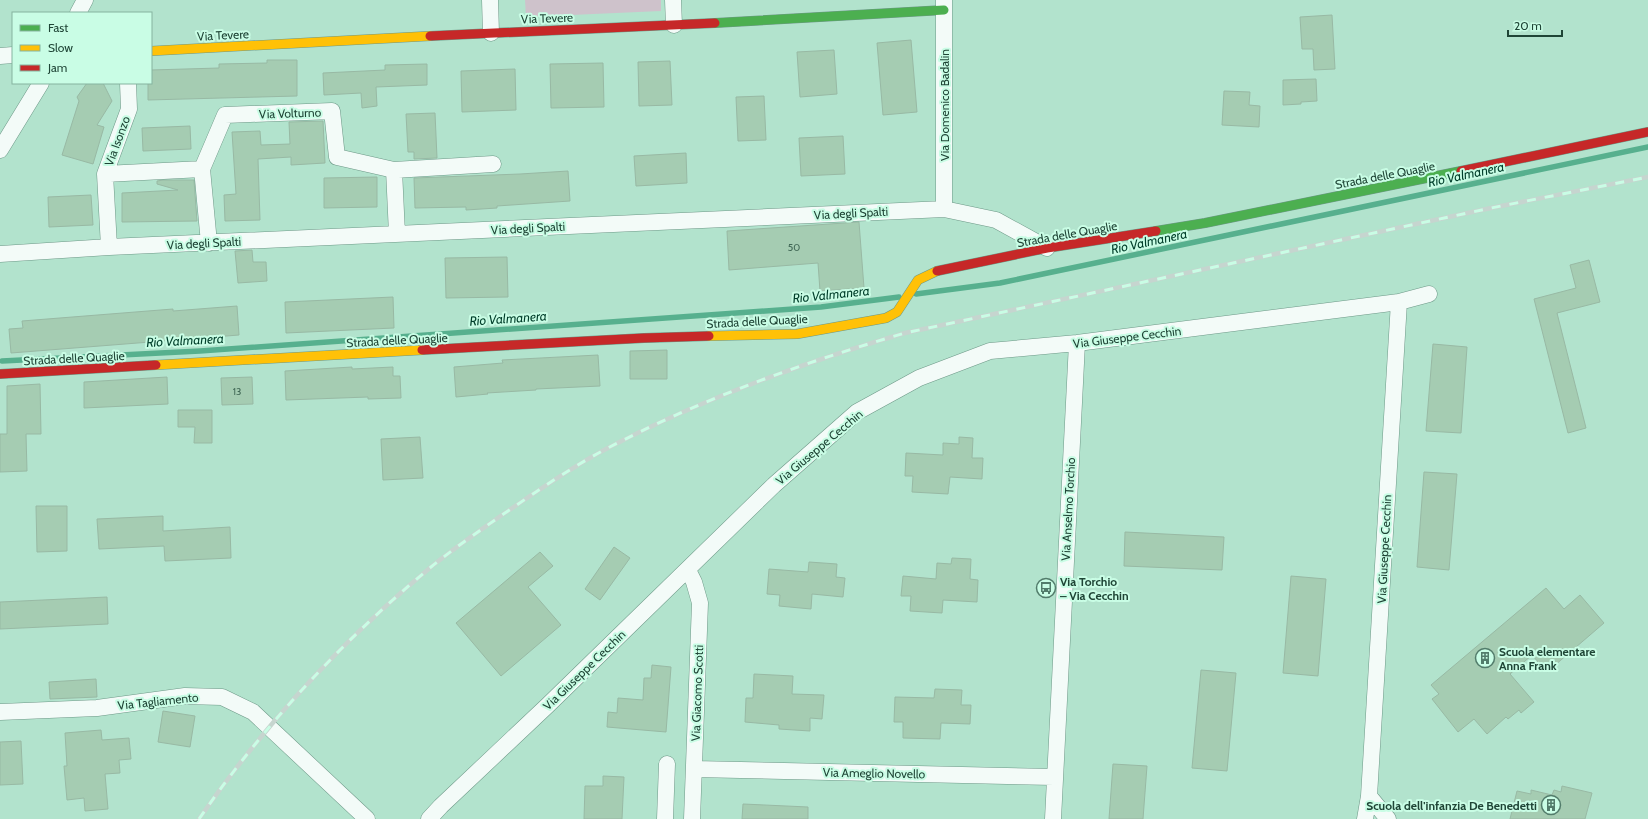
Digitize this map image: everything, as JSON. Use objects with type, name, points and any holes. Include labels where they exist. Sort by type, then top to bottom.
[{"type":"street","points":[[79,12],[85,0]]},
{"type":"street","points":[[490,0],[491,33]]},
{"type":"street","points":[[673,0],[674,25]]},
{"type":"street","name":"Via Tevere","points":[[152,51],[674,25],[944,5]]},
{"type":"street","name":"Via Domenico Badalin","points":[[944,5],[944,209]]},
{"type":"street","points":[[0,56],[12,55]]},
{"type":"street","points":[[0,150],[40,84]]},
{"type":"street","name":"Via Isonzo","points":[[109,247],[105,174],[129,109],[128,84]]},
{"type":"street","name":"Via Volturno","points":[[202,169],[225,115],[332,111],[337,157],[394,170],[493,164]]},
{"type":"street","name":"Strada delle Quaglie","points":[[0,374],[636,338],[797,334],[886,318],[897,312],[918,280],[934,272],[1047,248],[1205,223],[1648,132]]},
{"type":"street","points":[[105,174],[202,169],[209,243]]},
{"type":"street","points":[[394,170],[397,234]]},
{"type":"street","name":"Via degli Spalti","points":[[0,254],[109,247],[944,209],[996,220],[1047,248]]},
{"type":"street","name":"Via Giuseppe Cecchin","points":[[429,819],[688,570],[774,485],[857,412],[919,378],[990,351],[1077,343],[1399,302],[1429,294]]},
{"type":"street","name":"Via Giuseppe Cecchin","points":[[1365,819],[1369,796],[1399,302]]},
{"type":"street","name":"Via Anselmo Torchio","points":[[1052,819],[1077,343]]},
{"type":"street","name":"Via Giacomo Scotti","points":[[688,570],[694,582],[700,603],[692,819]]},
{"type":"street","name":"Via Tagliamento","points":[[0,712],[97,708],[185,696],[222,697],[253,712],[367,819]]},
{"type":"street","points":[[665,819],[668,764]]},
{"type":"street","name":"Via Ameglio Novello","points":[[694,769],[1054,777]]},
{"type":"street","points":[[1369,796],[1388,819]]},
{"type":"shaded area","points":[[525,0],[661,0],[661,11],[526,17]]},
{"type":"building","points":[[1332,15],[1335,69],[1314,70],[1313,49],[1302,49],[1300,17]]},
{"type":"building","points":[[911,40],[917,112],[883,115],[877,43]]},
{"type":"building","points":[[834,50],[837,94],[800,97],[797,52]]},
{"type":"building","points":[[267,60],[297,60],[297,96],[148,100],[148,84],[152,84],[152,70],[219,68],[219,64],[267,63]]},
{"type":"building","points":[[670,61],[672,105],[639,106],[638,62]]},
{"type":"building","points":[[603,63],[604,107],[551,108],[550,64]]},
{"type":"building","points":[[427,64],[427,85],[376,87],[377,106],[362,108],[361,93],[324,95],[323,73],[385,70],[385,65]]},
{"type":"building","points":[[515,69],[516,110],[462,112],[461,71]]},
{"type":"building","points":[[1316,79],[1317,101],[1283,105],[1283,80]]},
{"type":"building","points":[[86,84],[104,84],[112,101],[97,125],[104,127],[93,164],[62,155],[79,101],[77,97]]},
{"type":"building","points":[[1224,91],[1250,92],[1249,105],[1260,106],[1259,127],[1222,125]]},
{"type":"building","points":[[764,96],[766,140],[738,141],[736,97]]},
{"type":"building","points":[[435,113],[437,158],[414,159],[414,152],[408,152],[406,114]]},
{"type":"building","points":[[323,121],[325,163],[291,165],[291,157],[258,159],[260,220],[225,221],[224,195],[236,194],[232,132],[260,131],[261,145],[290,144],[289,122]]},
{"type":"building","points":[[190,126],[191,149],[143,151],[142,128]]},
{"type":"building","points":[[843,136],[845,174],[801,176],[799,138]]},
{"type":"building","points":[[686,153],[687,183],[636,186],[634,156]]},
{"type":"building","points":[[568,171],[570,201],[497,206],[497,208],[466,210],[466,207],[415,208],[414,178]]},
{"type":"building","points":[[377,177],[377,207],[324,208],[324,178]]},
{"type":"building","points":[[194,180],[197,221],[122,222],[122,193],[178,190],[157,184],[157,181]]},
{"type":"building","points":[[91,195],[93,225],[49,227],[48,197]]},
{"type":"building","points":[[859,222],[864,288],[820,291],[818,263],[729,270],[727,231]]},
{"type":"building","points":[[252,250],[253,262],[266,262],[267,281],[238,283],[235,251]]},
{"type":"building","points":[[507,257],[508,297],[446,298],[445,258]]},
{"type":"building","points":[[1589,260],[1600,302],[1557,313],[1586,428],[1568,433],[1534,299],[1576,288],[1570,265]]},
{"type":"building","points":[[393,297],[394,328],[286,333],[285,302]]},
{"type":"building","points":[[237,306],[239,335],[11,353],[9,329],[23,328],[22,321],[173,309],[173,311]]},
{"type":"building","points":[[1433,344],[1467,347],[1461,433],[1426,431]]},
{"type":"building","points":[[667,350],[667,379],[630,379],[630,351]]},
{"type":"building","points":[[598,355],[600,386],[536,389],[456,397],[454,367],[503,363],[502,360]]},
{"type":"building","points":[[352,367],[352,369],[393,367],[393,376],[400,376],[401,398],[368,399],[368,397],[286,400],[285,371]]},
{"type":"building","points":[[167,377],[168,404],[84,408],[84,382]]},
{"type":"building","points":[[252,377],[253,404],[222,405],[221,378]]},
{"type":"building","points":[[40,384],[41,434],[26,434],[27,471],[0,472],[0,434],[7,434],[7,386]]},
{"type":"building","points":[[178,410],[212,410],[212,443],[194,443],[195,427],[178,427]]},
{"type":"building","points":[[420,437],[423,478],[383,480],[381,439]]},
{"type":"building","points":[[959,437],[973,438],[972,458],[983,458],[982,479],[950,477],[948,494],[912,492],[913,476],[905,476],[906,453],[943,455],[943,443],[959,444]]},
{"type":"building","points":[[1424,472],[1457,474],[1449,570],[1417,567]]},
{"type":"building","points":[[36,506],[67,506],[67,551],[37,552]]},
{"type":"building","points":[[163,516],[163,531],[230,527],[231,558],[165,561],[164,546],[99,549],[97,519]]},
{"type":"building","points":[[1125,532],[1224,537],[1222,570],[1124,566]]},
{"type":"building","points":[[614,547],[630,558],[600,600],[585,589]]},
{"type":"building","points":[[540,552],[553,566],[528,587],[561,625],[501,676],[456,623]]},
{"type":"building","points":[[952,558],[971,559],[970,579],[978,580],[977,602],[943,600],[942,613],[910,611],[911,596],[901,596],[903,576],[936,579],[937,563],[951,564]]},
{"type":"building","points":[[809,562],[837,564],[836,577],[845,578],[843,597],[812,594],[811,609],[779,606],[780,595],[767,594],[769,569],[808,572]]},
{"type":"building","points":[[1291,576],[1326,579],[1318,676],[1283,673]]},
{"type":"building","name":"Scuola elementare Anna Frank","points":[[1546,588],[1564,609],[1580,595],[1604,623],[1547,672],[1532,655],[1510,674],[1534,702],[1521,713],[1519,710],[1508,719],[1506,717],[1487,734],[1474,719],[1458,732],[1432,699],[1439,694],[1431,685]]},
{"type":"building","points":[[107,597],[108,624],[0,629],[0,602]]},
{"type":"building","points":[[652,665],[671,667],[666,732],[607,727],[608,712],[617,713],[618,698],[643,700],[644,678],[651,678]]},
{"type":"building","points":[[1201,670],[1236,673],[1227,771],[1192,768]]},
{"type":"building","points":[[754,674],[793,676],[792,694],[824,695],[822,719],[810,718],[810,731],[779,729],[779,725],[745,722],[746,698],[753,698]]},
{"type":"building","points":[[96,679],[97,697],[50,699],[49,682]]},
{"type":"building","points":[[935,689],[962,690],[961,705],[971,705],[970,724],[941,723],[940,739],[903,738],[903,722],[894,722],[895,697],[934,698]]},
{"type":"building","points":[[163,711],[195,716],[190,747],[158,742]]},
{"type":"building","points":[[101,730],[102,740],[129,738],[131,759],[119,760],[120,773],[105,774],[108,809],[85,811],[84,798],[67,800],[64,766],[67,766],[65,733]]},
{"type":"building","points":[[21,741],[23,784],[0,785],[0,742]]},
{"type":"building","points":[[1113,764],[1147,766],[1143,819],[1109,819]]},
{"type":"building","points":[[603,776],[624,777],[622,819],[584,819],[585,786],[603,786]]},
{"type":"building","name":"Scuola dell'infanzia De Benedetti","points":[[1562,786],[1592,793],[1585,819],[1510,819],[1517,791],[1531,794],[1531,790],[1552,795],[1554,790],[1561,792]]},
{"type":"building","points":[[743,804],[808,807],[808,819],[742,819]]},
{"type":"waterway","name":"Rio Valmanera","points":[[916,294],[1000,283],[1648,147]]},
{"type":"waterway","name":"Rio Valmanera","points":[[2,361],[200,351],[821,307],[899,297]]},
{"type":"railway","points":[[199,819],[250,750],[306,685],[367,624],[431,567],[502,515],[566,472],[606,449],[678,414],[715,398],[790,370],[905,333],[1491,208],[1648,177]]},
{"type":"traffic: fast","points":[[715,23],[944,10]]},
{"type":"traffic: fast","points":[[1156,231],[1205,223],[1461,171]]},
{"type":"traffic: slow","points":[[152,51],[430,36]]},
{"type":"traffic: slow","points":[[709,336],[797,334],[886,318],[897,312],[918,280],[937,271]]},
{"type":"traffic: slow","points":[[156,365],[422,350]]},
{"type":"traffic: jam","points":[[430,36],[715,23]]},
{"type":"traffic: jam","points":[[1461,171],[1648,132]]},
{"type":"traffic: jam","points":[[937,271],[1047,248],[1156,231]]},
{"type":"traffic: jam","points":[[422,350],[709,336]]},
{"type":"traffic: jam","points":[[0,374],[156,365]]},
{"type":"place","name":"Via Torchio – Via Cecchin","points":[[1046,588]]},
{"type":"place","name":"Scuola elementare Anna Frank","points":[[1485,658]]},
{"type":"place","name":"Scuola dell'infanzia De Benedetti","points":[[1551,805]]}]
